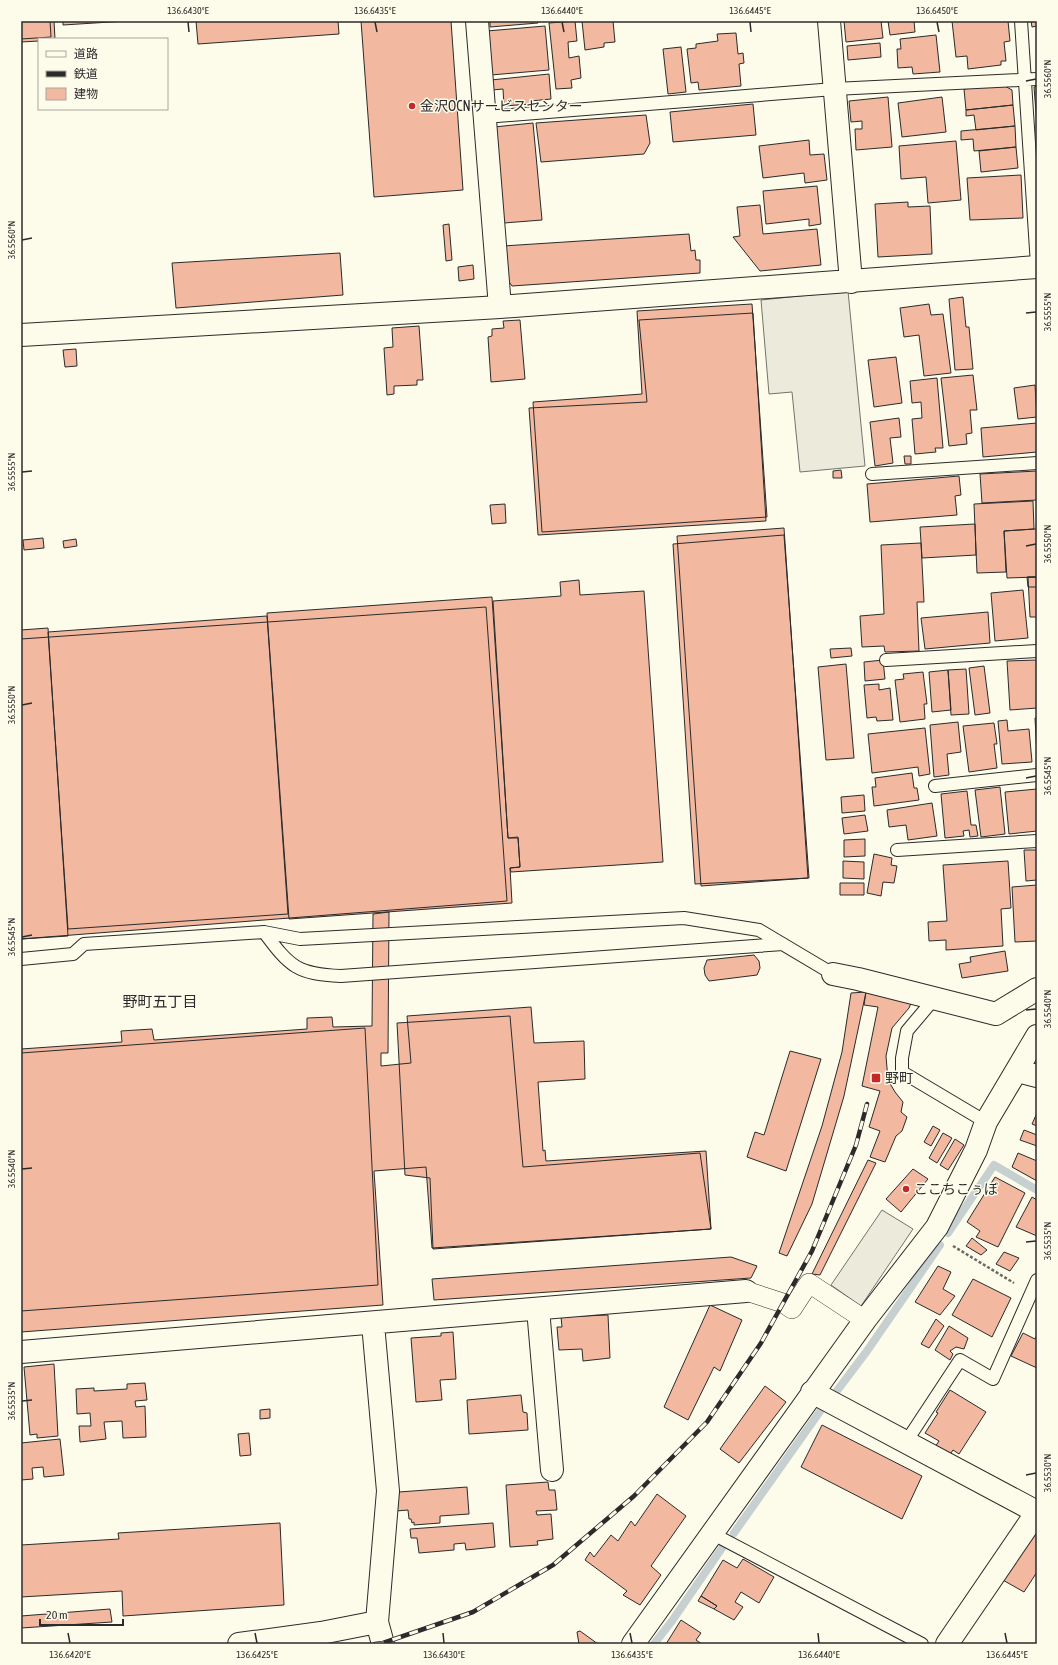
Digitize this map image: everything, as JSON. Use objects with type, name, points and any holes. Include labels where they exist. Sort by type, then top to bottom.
[{"type":"street","points":[[477,21],[500,307]]},
{"type":"street","points":[[829,21],[851,282]]},
{"type":"street","points":[[21,335],[500,307],[851,282],[1037,266]]},
{"type":"street","points":[[832,974],[996,1014],[1037,990]]},
{"type":"street","points":[[633,1644],[713,1534],[812,1392],[865,1320],[937,1227],[976,1150],[986,1122],[1027,1074],[1037,1036]]},
{"type":"street","points":[[21,1352],[373,1324],[746,1291],[783,1303],[792,1309],[809,1283],[865,1320]]},
{"type":"street","points":[[538,1309],[552,1470]]},
{"type":"street","points":[[373,1324],[388,1491],[377,1622],[383,1644]]},
{"type":"street","points":[[812,1392],[1037,1512],[947,1644]]},
{"type":"street","points":[[239,1644],[321,1633],[377,1622]]},
{"type":"lane","points":[[1021,21],[1037,266]]},
{"type":"lane","points":[[485,117],[834,89],[1037,79]]},
{"type":"lane","points":[[872,474],[1037,463]]},
{"type":"lane","points":[[886,660],[1037,651]]},
{"type":"lane","points":[[935,786],[1037,775]]},
{"type":"lane","points":[[897,850],[1037,841]]},
{"type":"lane","points":[[21,959],[73,954],[84,944],[264,932],[300,939],[684,918],[760,930],[832,974]]},
{"type":"lane","points":[[264,932],[282,956],[299,970],[318,975],[341,976],[783,944]]},
{"type":"lane","points":[[934,999],[907,1031],[902,1058],[902,1072],[986,1122]]},
{"type":"lane","points":[[906,1442],[960,1360],[993,1379],[1037,1280]]},
{"type":"lane","points":[[713,1534],[922,1644]]},
{"type":"path","points":[[932,1234],[1032,1293]]},
{"type":"shaded area","points":[[848,291],[865,466],[800,472],[792,392],[769,394],[761,300]]},
{"type":"shaded area","points":[[882,1210],[913,1229],[861,1306],[831,1285]]},
{"type":"building","points":[[21,21],[50,21],[51,37],[21,39]]},
{"type":"building","points":[[21,21],[54,21],[55,38],[38,38],[38,41],[21,42]]},
{"type":"building","points":[[63,21],[126,21],[63,25]]},
{"type":"building","points":[[196,21],[338,21],[339,34],[198,44]]},
{"type":"building","name":"金沢OCNサービスセンター","points":[[361,21],[451,21],[463,190],[374,197]]},
{"type":"building","points":[[490,21],[538,21],[538,23],[490,27]]},
{"type":"building","points":[[575,21],[577,41],[568,42],[569,58],[579,56],[581,78],[571,80],[572,88],[556,89],[549,23]]},
{"type":"building","points":[[582,21],[613,21],[615,42],[604,43],[604,47],[585,50]]},
{"type":"building","points":[[844,21],[881,21],[883,38],[846,42]]},
{"type":"building","points":[[888,21],[914,21],[915,32],[890,35]]},
{"type":"building","points":[[952,21],[1008,21],[1010,41],[1004,42],[1006,61],[1001,61],[1001,65],[968,69],[967,56],[956,57]]},
{"type":"building","points":[[1031,21],[1037,21],[1037,26],[1032,27]]},
{"type":"building","points":[[545,26],[549,70],[491,75],[487,31]]},
{"type":"building","points":[[736,33],[738,54],[743,53],[744,63],[739,64],[741,86],[699,90],[698,82],[691,83],[687,49],[696,48],[696,44],[718,41],[717,34]]},
{"type":"building","points":[[936,35],[940,72],[913,74],[912,67],[898,68],[897,49],[901,49],[900,39]]},
{"type":"building","points":[[880,43],[881,57],[848,60],[847,46]]},
{"type":"building","points":[[681,47],[686,92],[668,94],[663,49]]},
{"type":"building","points":[[549,74],[551,99],[531,101],[531,104],[504,106],[503,89],[492,90],[491,80]]},
{"type":"building","points":[[1003,85],[1012,90],[1013,105],[966,110],[964,89]]},
{"type":"building","points":[[1037,86],[1037,125],[1034,87]]},
{"type":"building","points":[[888,97],[892,147],[856,150],[855,129],[862,129],[862,121],[851,122],[849,101]]},
{"type":"building","points":[[942,97],[946,132],[902,137],[898,103]]},
{"type":"building","points":[[753,104],[756,135],[673,142],[670,112]]},
{"type":"building","points":[[1013,105],[1015,126],[976,130],[974,115],[966,116],[966,110]]},
{"type":"building","points":[[646,115],[650,143],[644,154],[541,162],[536,123]]},
{"type":"building","points":[[533,123],[542,220],[504,223],[494,127]]},
{"type":"building","points":[[1015,126],[1016,147],[974,151],[973,139],[961,140],[961,131]]},
{"type":"building","points":[[809,140],[810,155],[824,154],[827,180],[805,183],[804,173],[763,178],[759,146]]},
{"type":"building","points":[[956,141],[961,200],[928,203],[926,177],[901,179],[899,146]]},
{"type":"building","points":[[1016,147],[1018,168],[981,172],[979,151]]},
{"type":"building","points":[[1021,175],[1023,218],[970,220],[967,178]]},
{"type":"building","points":[[817,186],[821,224],[809,226],[809,219],[766,224],[763,191]]},
{"type":"building","points":[[908,202],[908,207],[930,206],[932,254],[878,257],[875,204]]},
{"type":"building","points":[[760,205],[763,234],[817,229],[821,265],[760,271],[733,237],[740,236],[737,207]]},
{"type":"building","points":[[449,224],[452,260],[446,261],[443,225]]},
{"type":"building","points":[[689,234],[691,251],[695,250],[696,260],[700,260],[700,273],[512,286],[505,276],[503,246]]},
{"type":"building","points":[[340,253],[343,295],[176,308],[172,263]]},
{"type":"building","points":[[473,265],[474,279],[459,281],[458,267]]},
{"type":"building","points":[[963,297],[966,327],[969,327],[973,369],[955,370],[949,299]]},
{"type":"building","points":[[752,304],[767,517],[542,532],[533,402],[642,394],[637,311]]},
{"type":"building","points":[[929,304],[931,315],[943,314],[951,373],[924,376],[919,335],[904,337],[900,308]]},
{"type":"building","points":[[753,313],[766,521],[538,535],[529,408],[647,402],[639,320]]},
{"type":"building","points":[[520,320],[525,379],[491,382],[488,337],[492,336],[492,329],[504,328],[503,321]]},
{"type":"building","points":[[419,326],[423,380],[417,380],[417,385],[394,386],[394,394],[387,395],[384,348],[393,347],[392,328]]},
{"type":"building","points":[[76,349],[77,366],[65,367],[63,350]]},
{"type":"building","points":[[896,357],[902,403],[874,407],[868,360]]},
{"type":"building","points":[[973,375],[977,410],[970,410],[972,433],[966,434],[967,444],[949,446],[941,378]]},
{"type":"building","points":[[937,378],[943,448],[935,448],[936,452],[915,454],[912,419],[922,418],[921,402],[912,403],[910,381]]},
{"type":"building","points":[[1035,385],[1037,417],[1018,419],[1014,388]]},
{"type":"building","points":[[899,418],[901,437],[890,438],[893,463],[875,466],[870,422]]},
{"type":"building","points":[[1037,423],[1037,452],[983,457],[981,428]]},
{"type":"building","points":[[904,456],[911,456],[911,464],[905,464]]},
{"type":"building","points":[[841,470],[842,478],[833,478],[833,471]]},
{"type":"building","points":[[1037,471],[1037,500],[982,503],[980,474]]},
{"type":"building","points":[[959,476],[961,495],[955,496],[957,515],[870,522],[867,484]]},
{"type":"building","points":[[1033,501],[1034,529],[1004,531],[1006,572],[977,573],[974,504]]},
{"type":"building","points":[[505,504],[506,523],[492,524],[490,505]]},
{"type":"building","points":[[975,524],[976,555],[922,558],[920,527]]},
{"type":"building","points":[[784,528],[808,878],[701,886],[677,536]]},
{"type":"building","points":[[1037,529],[1037,577],[1007,578],[1004,531]]},
{"type":"building","points":[[784,535],[809,878],[695,884],[673,544]]},
{"type":"building","points":[[43,538],[44,548],[24,550],[23,540]]},
{"type":"building","points":[[76,539],[77,546],[64,548],[63,541]]},
{"type":"building","points":[[921,543],[924,602],[917,602],[919,651],[885,652],[884,646],[862,647],[860,616],[884,614],[881,545]]},
{"type":"building","points":[[1027,577],[1037,577],[1037,587],[1028,587]]},
{"type":"building","points":[[1028,577],[1037,577],[1037,617],[1030,617]]},
{"type":"building","points":[[579,580],[580,595],[644,591],[663,862],[511,872],[510,868],[520,867],[518,837],[508,838],[493,601],[561,596],[560,582]]},
{"type":"building","points":[[1023,590],[1028,638],[995,641],[991,593]]},
{"type":"building","points":[[492,597],[508,838],[518,838],[520,867],[510,868],[512,903],[289,919],[267,613]]},
{"type":"building","points":[[486,607],[507,901],[21,939],[21,639]]},
{"type":"building","points":[[988,612],[990,643],[925,649],[921,618]]},
{"type":"building","points":[[267,616],[288,914],[68,929],[48,632]]},
{"type":"building","points":[[48,628],[68,936],[21,939],[21,630]]},
{"type":"building","points":[[851,648],[852,656],[831,658],[830,649]]},
{"type":"building","points":[[883,660],[885,679],[865,681],[864,662]]},
{"type":"building","points":[[1037,660],[1037,708],[1010,710],[1007,661]]},
{"type":"building","points":[[846,664],[854,758],[826,760],[818,667]]},
{"type":"building","points":[[984,666],[990,713],[975,715],[969,668]]},
{"type":"building","points":[[966,669],[969,714],[951,715],[948,670]]},
{"type":"building","points":[[948,670],[951,710],[932,712],[929,672]]},
{"type":"building","points":[[923,672],[927,704],[924,704],[925,719],[900,722],[895,680],[904,679],[903,674]]},
{"type":"building","points":[[879,684],[879,690],[890,688],[893,720],[877,721],[876,717],[867,718],[864,685]]},
{"type":"building","points":[[1035,718],[1037,718],[1037,757]]},
{"type":"building","points":[[1007,720],[1008,731],[1029,729],[1032,762],[1002,764],[998,721]]},
{"type":"building","points":[[958,722],[961,752],[947,754],[949,775],[934,777],[930,725]]},
{"type":"building","points":[[994,723],[997,744],[994,744],[997,768],[969,772],[963,726]]},
{"type":"building","points":[[925,728],[930,774],[919,776],[918,767],[872,773],[868,734]]},
{"type":"building","points":[[912,773],[914,788],[917,788],[919,800],[874,806],[872,787],[876,787],[875,778]]},
{"type":"building","points":[[1000,787],[1005,834],[981,837],[975,790]]},
{"type":"building","points":[[1037,789],[1037,831],[1009,834],[1005,792]]},
{"type":"building","points":[[967,791],[971,825],[976,825],[978,836],[970,837],[969,830],[963,831],[964,836],[945,838],[941,794]]},
{"type":"building","points":[[864,795],[865,811],[842,813],[841,797]]},
{"type":"building","points":[[932,803],[937,836],[908,840],[906,825],[889,827],[887,810]]},
{"type":"building","points":[[865,815],[868,831],[844,834],[842,818]]},
{"type":"building","points":[[865,839],[865,856],[844,857],[844,840]]},
{"type":"building","points":[[1024,850],[1037,850],[1037,880],[1026,881]]},
{"type":"building","points":[[874,854],[892,858],[891,865],[897,866],[894,883],[883,882],[881,896],[867,893]]},
{"type":"building","points":[[843,861],[864,862],[864,879],[843,878]]},
{"type":"building","points":[[1008,861],[1011,908],[1001,909],[1003,946],[946,950],[946,940],[929,941],[928,922],[947,921],[943,865]]},
{"type":"building","points":[[840,883],[864,883],[864,895],[840,895]]},
{"type":"building","points":[[1037,885],[1037,941],[1015,942],[1012,887]]},
{"type":"building","points":[[389,912],[388,1053],[381,1053],[381,1066],[411,1063],[407,1016],[531,1007],[534,1043],[584,1041],[585,1079],[538,1082],[543,1151],[545,1150],[546,1161],[706,1151],[711,1229],[432,1248],[426,1167],[374,1171],[383,1305],[21,1332],[21,1049],[122,1042],[121,1031],[152,1029],[154,1040],[307,1029],[307,1018],[332,1017],[333,1027],[372,1026],[373,914]]},
{"type":"building","points":[[1005,951],[1008,971],[962,978],[959,964],[971,962],[970,957]]},
{"type":"building","points":[[754,955],[759,961],[760,968],[757,975],[709,981],[705,975],[704,968],[707,960]]},
{"type":"building","points":[[866,992],[911,1003],[909,1008],[892,1028],[886,1056],[888,1080],[903,1102],[901,1112],[907,1117],[902,1131],[896,1136],[885,1162],[870,1157],[880,1131],[869,1127],[880,1091],[862,1086],[878,1007],[864,1005]]},
{"type":"building","points":[[866,992],[844,1096],[812,1204],[787,1256],[779,1253],[822,1126],[842,1052],[851,993]]},
{"type":"building","points":[[510,1016],[523,1167],[700,1153],[711,1229],[433,1249],[430,1178],[405,1175],[397,1023]]},
{"type":"building","points":[[365,1028],[378,1285],[21,1311],[21,1053]]},
{"type":"building","points":[[790,1051],[821,1059],[786,1171],[747,1157],[755,1132],[764,1135]]},
{"type":"building","points":[[1037,1113],[1037,1126],[1032,1124]]},
{"type":"building","points":[[933,1126],[940,1130],[931,1146],[924,1142]]},
{"type":"building","points":[[1024,1130],[1037,1135],[1037,1146],[1020,1140]]},
{"type":"building","points":[[943,1133],[952,1138],[937,1163],[929,1158]]},
{"type":"building","points":[[955,1139],[964,1145],[948,1170],[940,1165]]},
{"type":"building","points":[[1018,1153],[1037,1161],[1037,1181],[1012,1167]]},
{"type":"building","points":[[868,1160],[876,1163],[820,1275],[812,1274]]},
{"type":"building","points":[[913,1169],[928,1179],[901,1212],[886,1199]]},
{"type":"building","points":[[995,1177],[1025,1193],[998,1247],[976,1237],[980,1231],[967,1222]]},
{"type":"building","points":[[1032,1197],[1037,1200],[1037,1236],[1016,1227]]},
{"type":"building","points":[[972,1238],[987,1250],[981,1255],[966,1246]]},
{"type":"building","points":[[1004,1252],[1019,1258],[1010,1271],[996,1264]]},
{"type":"building","points":[[731,1257],[757,1266],[751,1278],[434,1300],[432,1279]]},
{"type":"building","points":[[938,1266],[951,1272],[943,1289],[955,1296],[940,1315],[915,1302]]},
{"type":"building","points":[[973,1279],[1011,1298],[992,1337],[952,1315]]},
{"type":"building","points":[[710,1305],[742,1320],[720,1371],[714,1367],[688,1420],[664,1407]]},
{"type":"building","points":[[608,1315],[610,1358],[583,1361],[582,1349],[559,1350],[557,1327],[562,1327],[561,1317]]},
{"type":"building","points":[[936,1319],[944,1326],[929,1348],[921,1344]]},
{"type":"building","points":[[949,1326],[968,1338],[964,1349],[956,1347],[950,1351],[953,1354],[950,1360],[935,1350]]},
{"type":"building","points":[[453,1332],[456,1379],[440,1380],[442,1400],[416,1402],[411,1338],[441,1336],[441,1333]]},
{"type":"building","points":[[1023,1333],[1035,1339],[1037,1335],[1037,1368],[1011,1356]]},
{"type":"building","points":[[54,1364],[58,1436],[37,1438],[37,1434],[30,1435],[24,1367]]},
{"type":"building","points":[[145,1383],[147,1400],[135,1401],[136,1407],[145,1406],[146,1437],[123,1438],[122,1421],[104,1422],[106,1439],[80,1442],[79,1426],[91,1426],[90,1413],[77,1414],[76,1389],[94,1388],[94,1391],[127,1389],[127,1384]]},
{"type":"building","points":[[765,1386],[786,1402],[739,1463],[720,1449]]},
{"type":"building","points":[[950,1390],[986,1412],[959,1454],[953,1450],[949,1456],[935,1447],[939,1441],[925,1433]]},
{"type":"building","points":[[521,1395],[523,1412],[527,1413],[528,1430],[469,1434],[467,1400]]},
{"type":"building","points":[[270,1409],[270,1418],[260,1419],[260,1410]]},
{"type":"building","points":[[822,1425],[922,1476],[902,1519],[801,1467]]},
{"type":"building","points":[[249,1433],[251,1455],[240,1456],[238,1434]]},
{"type":"building","points":[[60,1439],[64,1475],[44,1477],[43,1467],[32,1468],[33,1479],[21,1480],[21,1443]]},
{"type":"building","points":[[548,1482],[549,1490],[555,1490],[557,1510],[536,1511],[537,1515],[551,1514],[553,1539],[537,1541],[538,1545],[510,1547],[506,1485]]},
{"type":"building","points":[[467,1487],[469,1514],[440,1516],[440,1523],[414,1525],[414,1522],[412,1523],[411,1519],[409,1519],[408,1510],[396,1511],[399,1492]]},
{"type":"building","points":[[657,1494],[686,1516],[651,1566],[661,1575],[640,1605],[623,1595],[627,1591],[585,1560],[590,1552],[594,1557],[611,1535],[618,1541],[631,1521],[635,1526]]},
{"type":"building","points":[[280,1523],[284,1605],[123,1616],[122,1591],[21,1597],[21,1545],[119,1539],[118,1533]]},
{"type":"building","points":[[493,1523],[495,1547],[466,1550],[465,1543],[454,1544],[454,1550],[419,1553],[417,1538],[411,1538],[410,1529]]},
{"type":"building","points":[[1037,1528],[1037,1572],[1024,1592],[1001,1579]]},
{"type":"building","points":[[743,1559],[774,1577],[759,1603],[741,1592],[735,1602],[743,1607],[734,1620],[714,1609],[717,1606],[701,1596],[723,1560],[737,1568]]},
{"type":"building","points":[[701,1596],[717,1606],[714,1609],[698,1601]]},
{"type":"building","points":[[110,1609],[112,1622],[21,1628],[21,1616]]},
{"type":"building","points":[[681,1620],[701,1633],[696,1640],[702,1644],[666,1644]]},
{"type":"building","points":[[580,1631],[598,1644],[579,1644],[577,1632]]},
{"type":"waterway","points":[[948,1233],[994,1165],[1037,1190]]},
{"type":"waterway","points":[[836,1392],[867,1351],[940,1245]]},
{"type":"waterway","points":[[734,1533],[821,1410]]},
{"type":"waterway","points":[[654,1644],[672,1621],[722,1548]]},
{"type":"railway","points":[[375,1644],[383,1643],[473,1612],[553,1565],[634,1496],[707,1422],[761,1343],[812,1251],[856,1145],[867,1104]]},
{"type":"place","name":"金沢OCNサービスセンター","points":[[412,106]]},
{"type":"place","name":"野町","points":[[876,1078]]},
{"type":"place","name":"ここちこぅぼ","points":[[906,1189]]},
{"type":"district","name":"野町五丁目","points":[[160,1002]]}]
